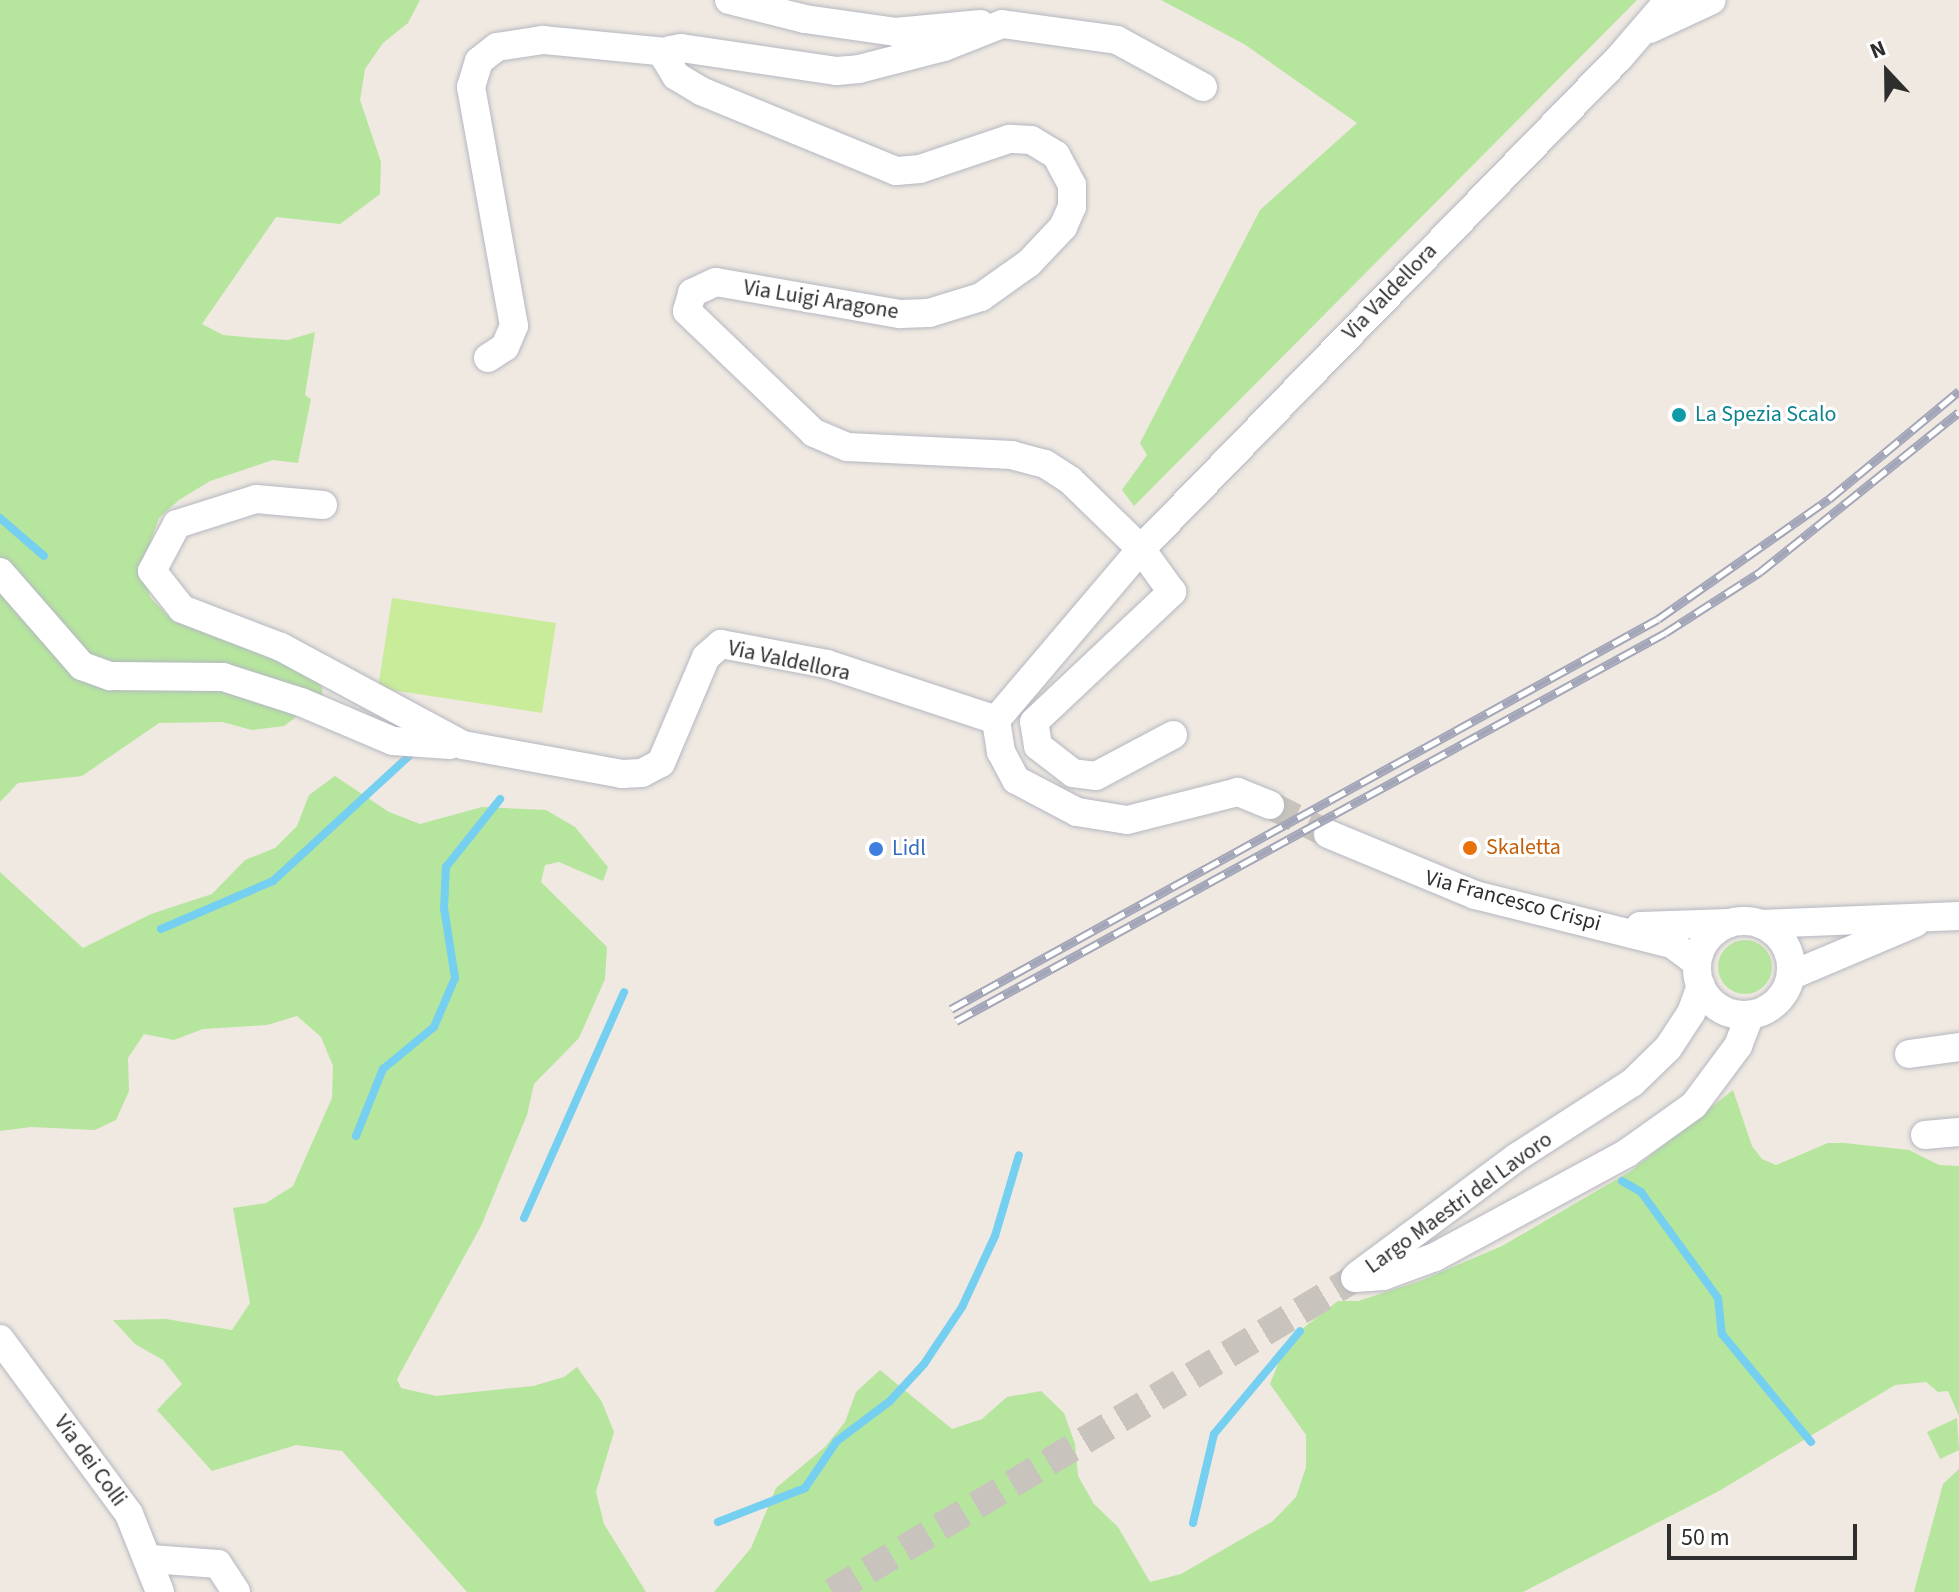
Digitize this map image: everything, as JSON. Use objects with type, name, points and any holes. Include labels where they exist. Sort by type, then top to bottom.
[{"type":"street","points":[[729,0],[805,19],[895,32],[1002,24],[1117,40],[1203,87]]},
{"type":"street","name":"Via Valdellora","points":[[0,572],[82,666],[110,676],[223,677],[301,702],[393,741],[463,745],[622,774],[642,773],[661,763],[706,657],[721,644],[827,664],[996,720],[1141,549],[1669,0]]},
{"type":"street","name":"Via Valdellora","points":[[1638,34],[1712,0]]},
{"type":"street","points":[[488,358],[505,347],[514,326],[471,87],[479,61],[497,47],[543,40],[667,52],[681,48],[837,71],[944,47],[1002,24]]},
{"type":"street","name":"Via Luigi Aragone","points":[[667,52],[667,66],[701,91],[896,171],[920,169],[1009,139],[1031,140],[1056,155],[1072,185],[1072,207],[1063,227],[1029,263],[981,297],[929,313],[900,314],[716,282],[692,293],[687,311],[814,433],[847,447],[981,451],[1045,464],[1070,480],[1141,549]]},
{"type":"street","name":"Via Valdellora","points":[[323,505],[256,499],[177,524],[152,571],[182,609],[281,647],[463,745]]},
{"type":"street","points":[[1141,549],[1172,592],[1034,722],[1038,746],[1073,773],[1096,776],[1173,735]]},
{"type":"street","points":[[996,720],[1001,752],[1016,780],[1077,812],[1127,820],[1238,792],[1270,805]]},
{"type":"street","name":"Via Francesco Crispi","points":[[1328,834],[1475,895],[1672,944],[1699,974]]},
{"type":"street","points":[[1699,974],[1720,1009],[1750,1015],[1774,1005],[1792,975],[1930,916]]},
{"type":"street","points":[[1730,923],[1959,916]]},
{"type":"street","name":"Via Francesco Crispi","points":[[1611,927],[1730,923]]},
{"type":"street","name":"Largo Maestri del Lavoro","points":[[1730,923],[1708,938],[1691,1013],[1668,1048],[1632,1083],[1517,1157],[1355,1278],[1383,1276],[1435,1257],[1627,1153],[1694,1105],[1738,1046],[1750,1015]]},
{"type":"street","points":[[1761,924],[1784,942],[1792,975]]},
{"type":"street","points":[[1909,1054],[1959,1047]]},
{"type":"street","points":[[1925,1135],[1959,1132]]},
{"type":"street","name":"Via dei Colli","points":[[0,1339],[129,1514],[151,1559],[160,1592]]},
{"type":"street","points":[[151,1559],[218,1564],[236,1592]]},
{"type":"green space","points":[[0,0],[420,0],[408,23],[383,43],[365,69],[360,100],[381,162],[380,194],[340,224],[276,217],[202,324],[223,335],[255,338],[288,340],[315,332],[305,395],[311,399],[298,463],[273,460],[210,481],[179,500],[159,518],[142,565],[150,597],[172,620],[264,651],[321,682],[323,697],[284,726],[252,730],[222,722],[159,723],[82,776],[18,783],[0,802]]},
{"type":"green space","points":[[1161,0],[1637,0],[1134,506],[1122,490],[1147,455],[1140,443],[1260,210],[1357,123],[1244,44]]},
{"type":"green space","points":[[392,598],[556,623],[542,713],[378,688]]},
{"type":"green space","points":[[335,776],[389,812],[420,824],[482,807],[546,810],[575,827],[608,867],[603,881],[559,862],[545,865],[541,882],[607,947],[605,979],[579,1038],[534,1084],[527,1115],[481,1226],[397,1379],[401,1388],[436,1396],[533,1386],[564,1377],[577,1367],[602,1402],[614,1432],[596,1492],[604,1524],[646,1592],[467,1592],[342,1451],[296,1445],[212,1471],[157,1410],[182,1384],[163,1360],[135,1344],[113,1320],[166,1319],[232,1330],[250,1303],[233,1208],[266,1203],[293,1186],[332,1098],[333,1066],[321,1037],[297,1016],[267,1025],[203,1029],[174,1040],[144,1034],[128,1058],[129,1091],[116,1120],[95,1130],[31,1127],[0,1131],[0,872],[83,948],[151,914],[212,894],[245,860],[275,848],[297,826],[309,795]]},
{"type":"green space","points":[[1745,940],[1756,942],[1764,948],[1770,956],[1770,978],[1764,986],[1756,992],[1745,994],[1734,992],[1726,986],[1720,978],[1718,967],[1720,956],[1726,948],[1734,942]]},
{"type":"green space","points":[[1733,1090],[1752,1146],[1762,1159],[1776,1165],[1828,1143],[1844,1143],[1909,1150],[1939,1165],[1959,1166],[1959,1416],[1948,1391],[1938,1392],[1926,1382],[1895,1385],[1719,1491],[1523,1592],[714,1592],[751,1548],[776,1488],[825,1447],[845,1422],[856,1392],[880,1370],[952,1429],[982,1419],[1007,1397],[1041,1391],[1064,1413],[1075,1444],[1078,1476],[1094,1504],[1118,1527],[1150,1582],[1181,1574],[1273,1521],[1296,1497],[1306,1467],[1306,1435],[1270,1384],[1282,1354],[1302,1329],[1338,1301],[1358,1301],[1420,1281],[1502,1246],[1631,1171]]},
{"type":"green space","points":[[1957,1418],[1959,1450],[1940,1459],[1927,1432]]},
{"type":"green space","points":[[1959,1469],[1959,1592],[1914,1592],[1943,1484]]},
{"type":"waterway","points":[[0,518],[44,556]]},
{"type":"waterway","points":[[161,929],[273,881],[410,755]]},
{"type":"waterway","points":[[356,1136],[383,1069],[434,1027],[455,978],[444,908],[446,867],[500,799]]},
{"type":"waterway","points":[[524,1218],[624,992]]},
{"type":"waterway","points":[[718,1522],[805,1488],[837,1441],[890,1401],[924,1364],[962,1307],[995,1236],[1019,1155]]},
{"type":"waterway","points":[[1622,1181],[1641,1192],[1718,1298],[1722,1334],[1811,1442]]},
{"type":"waterway","points":[[1193,1523],[1214,1434],[1300,1331]]},
{"type":"tunnel","points":[[1270,805],[1328,834]]},
{"type":"tunnel","points":[[832,1592],[1355,1278]]},
{"type":"railway","points":[[951,1009],[1658,619],[1829,499],[1959,391]]},
{"type":"railway","points":[[956,1021],[1665,633],[1760,572],[1959,412]]},
{"type":"place","name":"La Spezia Scalo","points":[[1679,415]]},
{"type":"place","name":"Skaletta","points":[[1470,848]]},
{"type":"place","name":"Lidl","points":[[876,849]]}]
